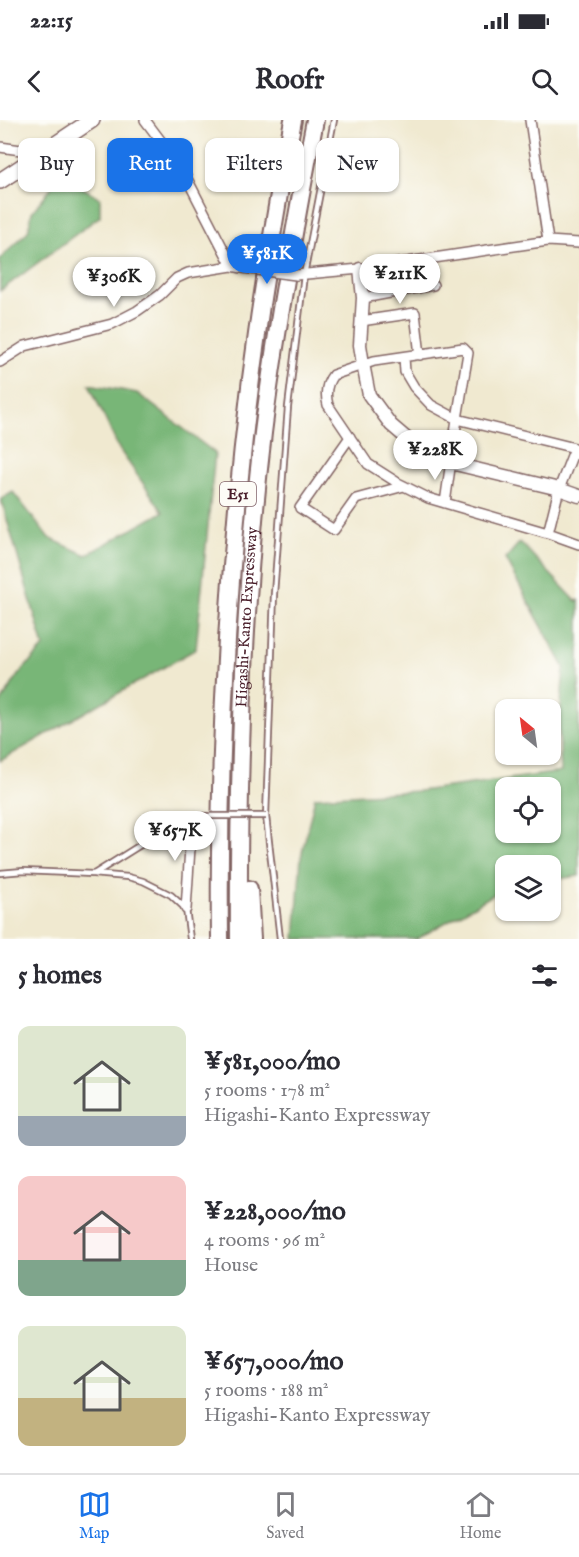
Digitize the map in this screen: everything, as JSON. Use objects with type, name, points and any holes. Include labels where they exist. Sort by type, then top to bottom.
[{"type":"highway","points":[[65,138],[92,120]]},
{"type":"highway","name":"Higashi-Kanto Expressway","points":[[220,939],[219,872],[225,686],[234,534],[243,433],[263,285],[293,120]]},
{"type":"highway","name":"Higashi-Kanto Expressway","points":[[239,939],[239,783],[253,534],[263,433],[283,289],[315,120]]},
{"type":"highway","points":[[0,182],[18,170]]},
{"type":"highway","points":[[242,729],[252,939]]},
{"type":"highway","points":[[213,939],[219,872]]},
{"type":"street","points":[[145,120],[182,168],[232,266]]},
{"type":"street","points":[[530,120],[548,241]]},
{"type":"street","points":[[0,147],[18,150]]},
{"type":"street","points":[[0,362],[25,346],[112,324],[137,311],[160,295],[177,278],[188,273],[232,266],[300,275],[360,269],[548,241],[579,243]]},
{"type":"street","points":[[360,269],[363,298],[360,345],[369,395],[391,425],[424,454],[579,496]]},
{"type":"street","points":[[363,298],[433,285]]},
{"type":"street","points":[[361,321],[415,313],[420,355]]},
{"type":"street","points":[[446,503],[468,353],[463,348],[404,357],[363,364],[333,375],[329,380],[327,390],[328,405],[368,464],[428,498],[579,544]]},
{"type":"street","points":[[404,357],[405,372],[414,387],[431,405],[457,419],[577,449],[559,489],[548,533]]},
{"type":"street","points":[[350,437],[300,508],[334,530],[356,499],[404,486]]},
{"type":"street","points":[[186,909],[194,816]]},
{"type":"lane","points":[[280,939],[267,816],[274,594],[300,275],[334,120]]},
{"type":"lane","points":[[93,874],[185,817],[267,816]]},
{"type":"lane","points":[[0,873],[22,871],[93,874],[143,880],[171,895],[186,909],[190,939]]},
{"type":"green space","points":[[48,192],[90,192],[100,198],[100,216],[0,291],[0,259],[28,231],[32,212]]},
{"type":"green space","points":[[89,384],[137,393],[215,453],[196,649],[0,761],[0,704],[18,675],[44,647],[1,499],[13,492],[49,538],[86,555],[163,512],[119,449]]},
{"type":"green space","points":[[520,542],[576,601],[579,600],[579,876],[561,879],[561,855],[495,855],[495,894],[417,939],[295,939],[301,857],[315,797],[419,791],[495,781],[495,843],[561,843],[561,777],[524,777],[561,772],[561,704],[564,667],[505,559]]}]
